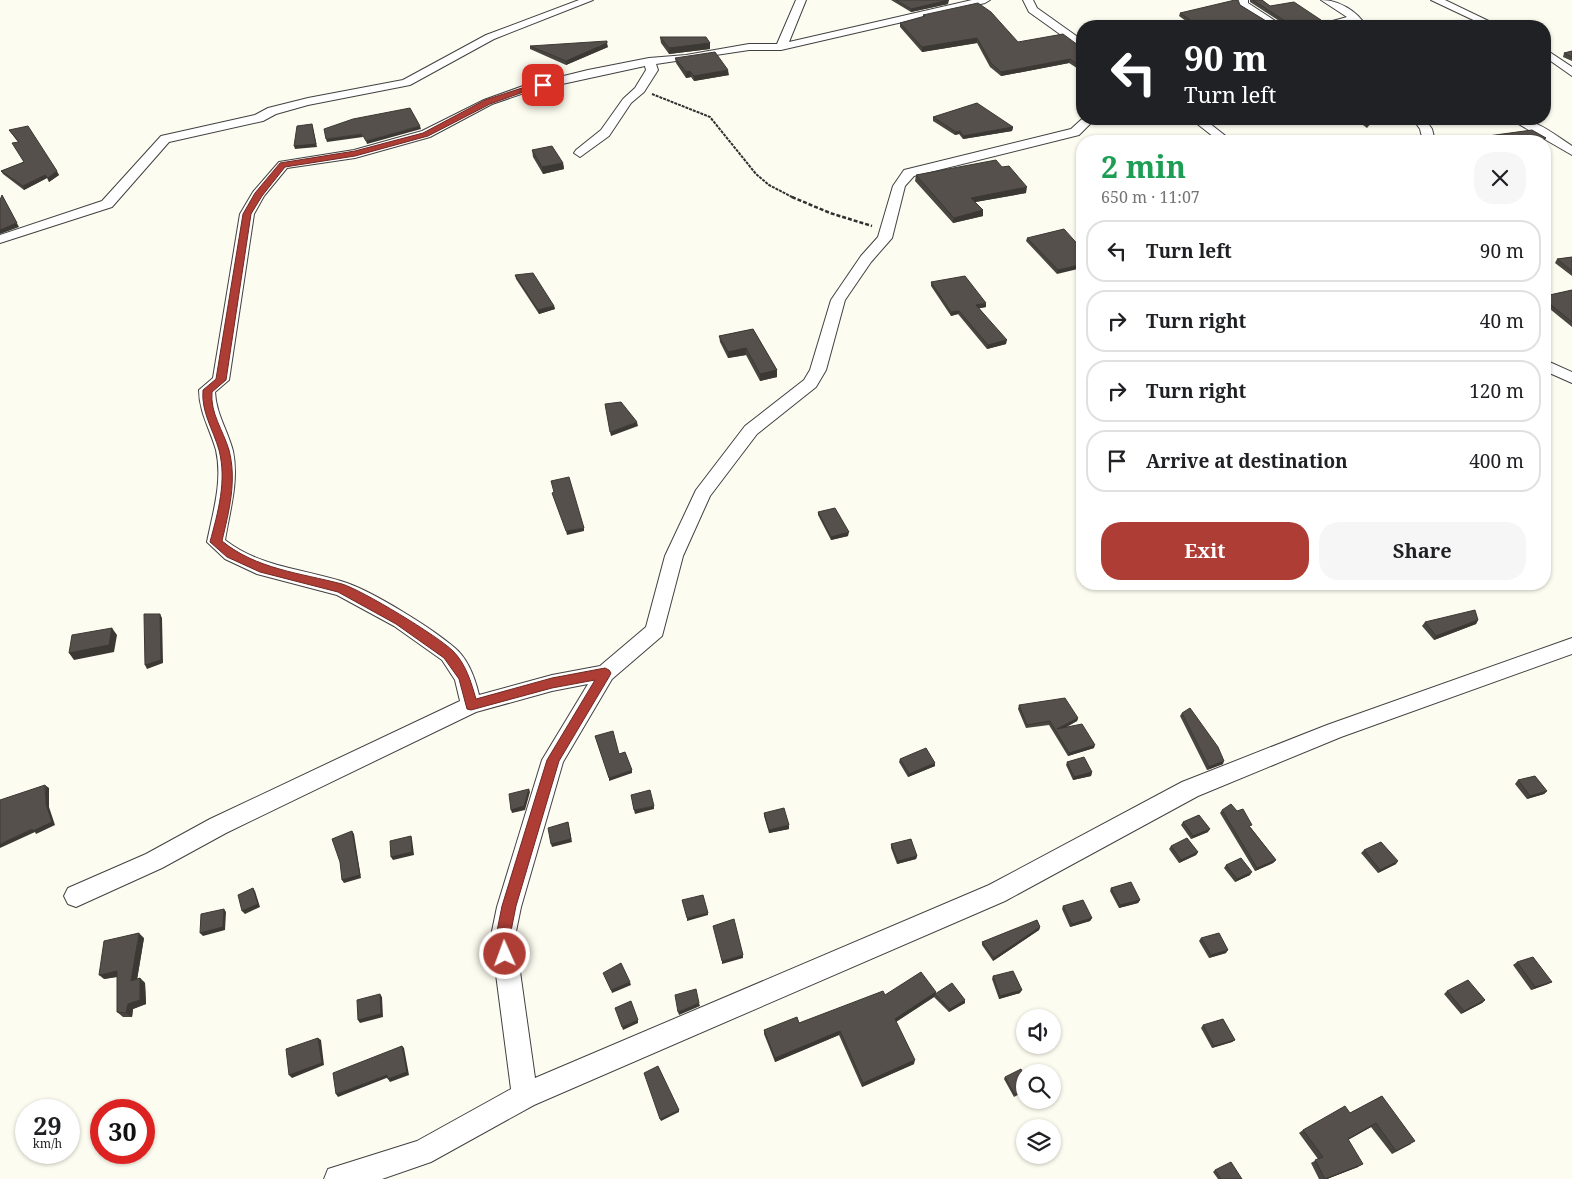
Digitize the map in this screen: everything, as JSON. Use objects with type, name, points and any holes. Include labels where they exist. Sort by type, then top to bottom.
[{"type":"street","points":[[0,239],[107,204],[165,140],[259,118],[272,111],[308,102],[377,87],[406,83],[490,37],[588,0]]},
{"type":"street","points":[[781,47],[801,0]]},
{"type":"street","points":[[471,705],[465,678],[449,654],[400,621],[342,589],[264,570],[231,554],[216,542],[227,496],[227,469],[224,450],[206,404],[208,390],[221,380],[247,214],[258,195],[283,165],[355,154],[426,134],[488,102],[518,91],[649,62],[749,47],[781,47],[986,0]]},
{"type":"street","points":[[1028,0],[1033,10],[1076,41]]},
{"type":"street","points":[[1243,0],[1241,1],[1244,5],[1268,20]]},
{"type":"street","points":[[1326,0],[1356,20]]},
{"type":"street","points":[[1436,0],[1481,20]]},
{"type":"street","points":[[1551,57],[1572,73]]},
{"type":"street","points":[[580,153],[605,133],[627,101],[640,90],[652,70],[649,62]]},
{"type":"street","points":[[525,1096],[503,936],[509,906],[553,760],[605,673],[656,631],[674,556],[702,494],[751,430],[810,383],[818,370],[838,300],[866,260],[885,238],[899,186],[909,173],[1075,132],[1082,125]]},
{"type":"street","points":[[1205,125],[1218,135]]},
{"type":"street","points":[[1529,125],[1547,135]]},
{"type":"street","points":[[1551,137],[1572,151]]},
{"type":"street","points":[[1551,368],[1572,378]]},
{"type":"street","points":[[338,1179],[422,1153],[525,1096],[997,893],[1190,789],[1334,731],[1572,646]]},
{"type":"street","points":[[76,896],[154,861],[218,826],[471,705],[552,683],[605,673]]},
{"type":"path","points":[[640,90],[670,104],[700,112],[715,121],[727,140],[761,180],[787,194],[853,222],[887,229]]},
{"type":"building","points":[[896,0],[949,0],[911,9]]},
{"type":"building","points":[[1238,0],[1240,5],[1264,20],[1190,20],[1180,13]]},
{"type":"building","points":[[1253,0],[1262,0],[1270,6],[1294,2],[1321,20],[1283,20]]},
{"type":"building","points":[[978,3],[991,12],[1018,42],[1063,34],[1076,44],[1076,63],[1070,59],[1001,72],[991,63],[977,38],[922,47],[900,23],[925,16],[923,15]]},
{"type":"building","points":[[660,37],[706,37],[710,43],[669,48]]},
{"type":"building","points":[[607,41],[607,43],[566,61],[530,46]]},
{"type":"building","points":[[1572,51],[1572,57],[1564,53]]},
{"type":"building","points":[[715,52],[728,70],[694,76],[690,71],[686,72],[675,58]]},
{"type":"building","points":[[977,103],[1013,127],[963,136],[960,131],[956,132],[933,117]]},
{"type":"building","points":[[410,108],[420,126],[366,141],[362,134],[326,139],[324,129],[353,119]]},
{"type":"building","points":[[312,124],[316,144],[294,146],[297,126]]},
{"type":"building","points":[[28,126],[57,171],[48,178],[45,175],[23,186],[1,171],[24,162],[12,143],[19,142],[9,130]]},
{"type":"building","points":[[1532,130],[1541,135],[1495,135]]},
{"type":"building","points":[[552,146],[563,163],[542,167],[532,150]]},
{"type":"building","points":[[996,160],[1002,167],[1009,166],[1027,187],[971,198],[983,210],[954,218],[916,175]]},
{"type":"building","points":[[2,195],[17,223],[0,230],[0,200]]},
{"type":"building","points":[[1064,229],[1076,242],[1076,266],[1058,270],[1027,238]]},
{"type":"building","points":[[1572,257],[1572,271],[1557,259]]},
{"type":"building","points":[[533,273],[554,306],[538,310],[515,275]]},
{"type":"building","points":[[965,276],[986,303],[976,305],[1007,340],[988,345],[959,311],[951,312],[931,282]]},
{"type":"building","points":[[1572,290],[1572,322],[1551,305],[1551,295]]},
{"type":"building","points":[[753,329],[777,370],[760,374],[746,348],[728,352],[719,336]]},
{"type":"building","points":[[621,402],[637,422],[610,432],[605,404]]},
{"type":"building","points":[[569,477],[584,528],[566,531],[552,493],[554,492],[551,481]]},
{"type":"building","points":[[835,508],[849,532],[831,537],[818,512]]},
{"type":"building","points":[[1475,610],[1478,620],[1436,636],[1425,622]]},
{"type":"building","points":[[144,614],[160,614],[161,660],[145,665]]},
{"type":"building","points":[[112,628],[109,645],[69,653],[72,635]]},
{"type":"building","points":[[1065,698],[1078,718],[1057,729],[1082,724],[1095,745],[1069,753],[1050,721],[1027,725],[1019,705]]},
{"type":"building","points":[[1190,708],[1218,747],[1224,761],[1209,767],[1182,713]]},
{"type":"building","points":[[613,731],[619,754],[625,752],[632,770],[609,778],[595,736]]},
{"type":"building","points":[[926,748],[935,763],[909,774],[900,759]]},
{"type":"building","points":[[1084,757],[1092,772],[1074,777],[1067,762]]},
{"type":"building","points":[[1535,776],[1547,791],[1530,796],[1518,780]]},
{"type":"building","points":[[45,785],[46,804],[52,822],[0,844],[0,800]]},
{"type":"building","points":[[529,789],[524,806],[511,810],[509,794]]},
{"type":"building","points":[[650,790],[654,806],[634,810],[631,795]]},
{"type":"building","points":[[1231,804],[1237,811],[1243,809],[1252,825],[1249,826],[1276,860],[1257,868],[1222,810]]},
{"type":"building","points":[[784,808],[789,825],[769,830],[764,813]]},
{"type":"building","points":[[1199,815],[1210,829],[1193,836],[1183,822]]},
{"type":"building","points":[[568,822],[571,839],[551,844],[548,828]]},
{"type":"building","points":[[352,831],[360,875],[342,880],[340,862],[332,839]]},
{"type":"building","points":[[411,836],[412,852],[391,857],[390,841]]},
{"type":"building","points":[[1187,838],[1198,852],[1181,860],[1171,846]]},
{"type":"building","points":[[911,839],[917,856],[898,861],[891,844]]},
{"type":"building","points":[[1381,842],[1398,861],[1380,870],[1364,850]]},
{"type":"building","points":[[1241,858],[1252,872],[1237,879],[1226,865]]},
{"type":"building","points":[[1131,882],[1140,900],[1120,905],[1111,888]]},
{"type":"building","points":[[253,888],[258,904],[242,911],[238,895]]},
{"type":"building","points":[[703,895],[708,913],[687,918],[682,900]]},
{"type":"building","points":[[1083,900],[1092,918],[1072,924],[1063,906]]},
{"type":"building","points":[[224,909],[223,927],[200,933],[201,914]]},
{"type":"building","points":[[734,919],[743,955],[722,961],[713,926]]},
{"type":"building","points":[[1037,920],[1040,927],[994,958],[982,942]]},
{"type":"building","points":[[139,933],[131,981],[140,978],[140,1000],[128,1004],[126,1013],[117,1012],[117,971],[99,975],[104,941]]},
{"type":"building","points":[[1219,933],[1228,950],[1211,955],[1201,938]]},
{"type":"building","points":[[1533,957],[1552,982],[1535,987],[1517,962]]},
{"type":"building","points":[[621,963],[630,982],[611,990],[603,973]]},
{"type":"building","points":[[1013,971],[1022,990],[1000,996],[993,976]]},
{"type":"building","points":[[921,972],[936,992],[895,1019],[915,1060],[863,1083],[840,1031],[775,1058],[764,1030],[797,1017],[799,1023],[883,991],[885,995]]},
{"type":"building","points":[[1468,980],[1485,1000],[1464,1011],[1447,991]]},
{"type":"building","points":[[952,983],[965,1000],[950,1009],[935,994]]},
{"type":"building","points":[[696,989],[699,1003],[678,1012],[675,995]]},
{"type":"building","points":[[380,994],[381,1014],[358,1020],[357,1000]]},
{"type":"building","points":[[631,1001],[638,1020],[622,1027],[615,1008]]},
{"type":"building","points":[[1223,1019],[1235,1040],[1214,1046],[1203,1025]]},
{"type":"building","points":[[318,1038],[322,1063],[289,1075],[286,1049]]},
{"type":"building","points":[[402,1046],[407,1072],[388,1079],[387,1075],[336,1094],[333,1073]]},
{"type":"building","points":[[658,1066],[679,1110],[660,1119],[644,1073]]},
{"type":"building","points":[[1016,1072],[1016,1094],[1015,1095],[1005,1077]]},
{"type":"building","points":[[1382,1096],[1415,1141],[1396,1151],[1376,1123],[1348,1139],[1363,1164],[1325,1179],[1315,1160],[1323,1157],[1303,1130],[1345,1106],[1350,1113]]},
{"type":"building","points":[[1231,1162],[1242,1179],[1221,1179],[1215,1170]]},
{"type":"route","points":[[505,954],[503,936],[509,906],[553,760],[605,673],[552,683],[471,705],[465,678],[449,654],[400,621],[342,589],[304,578],[264,570],[231,554],[216,542],[227,496],[227,469],[224,450],[206,404],[208,390],[221,380],[247,214],[258,195],[283,165],[355,154],[426,134],[488,102],[508,94],[543,85]]}]
